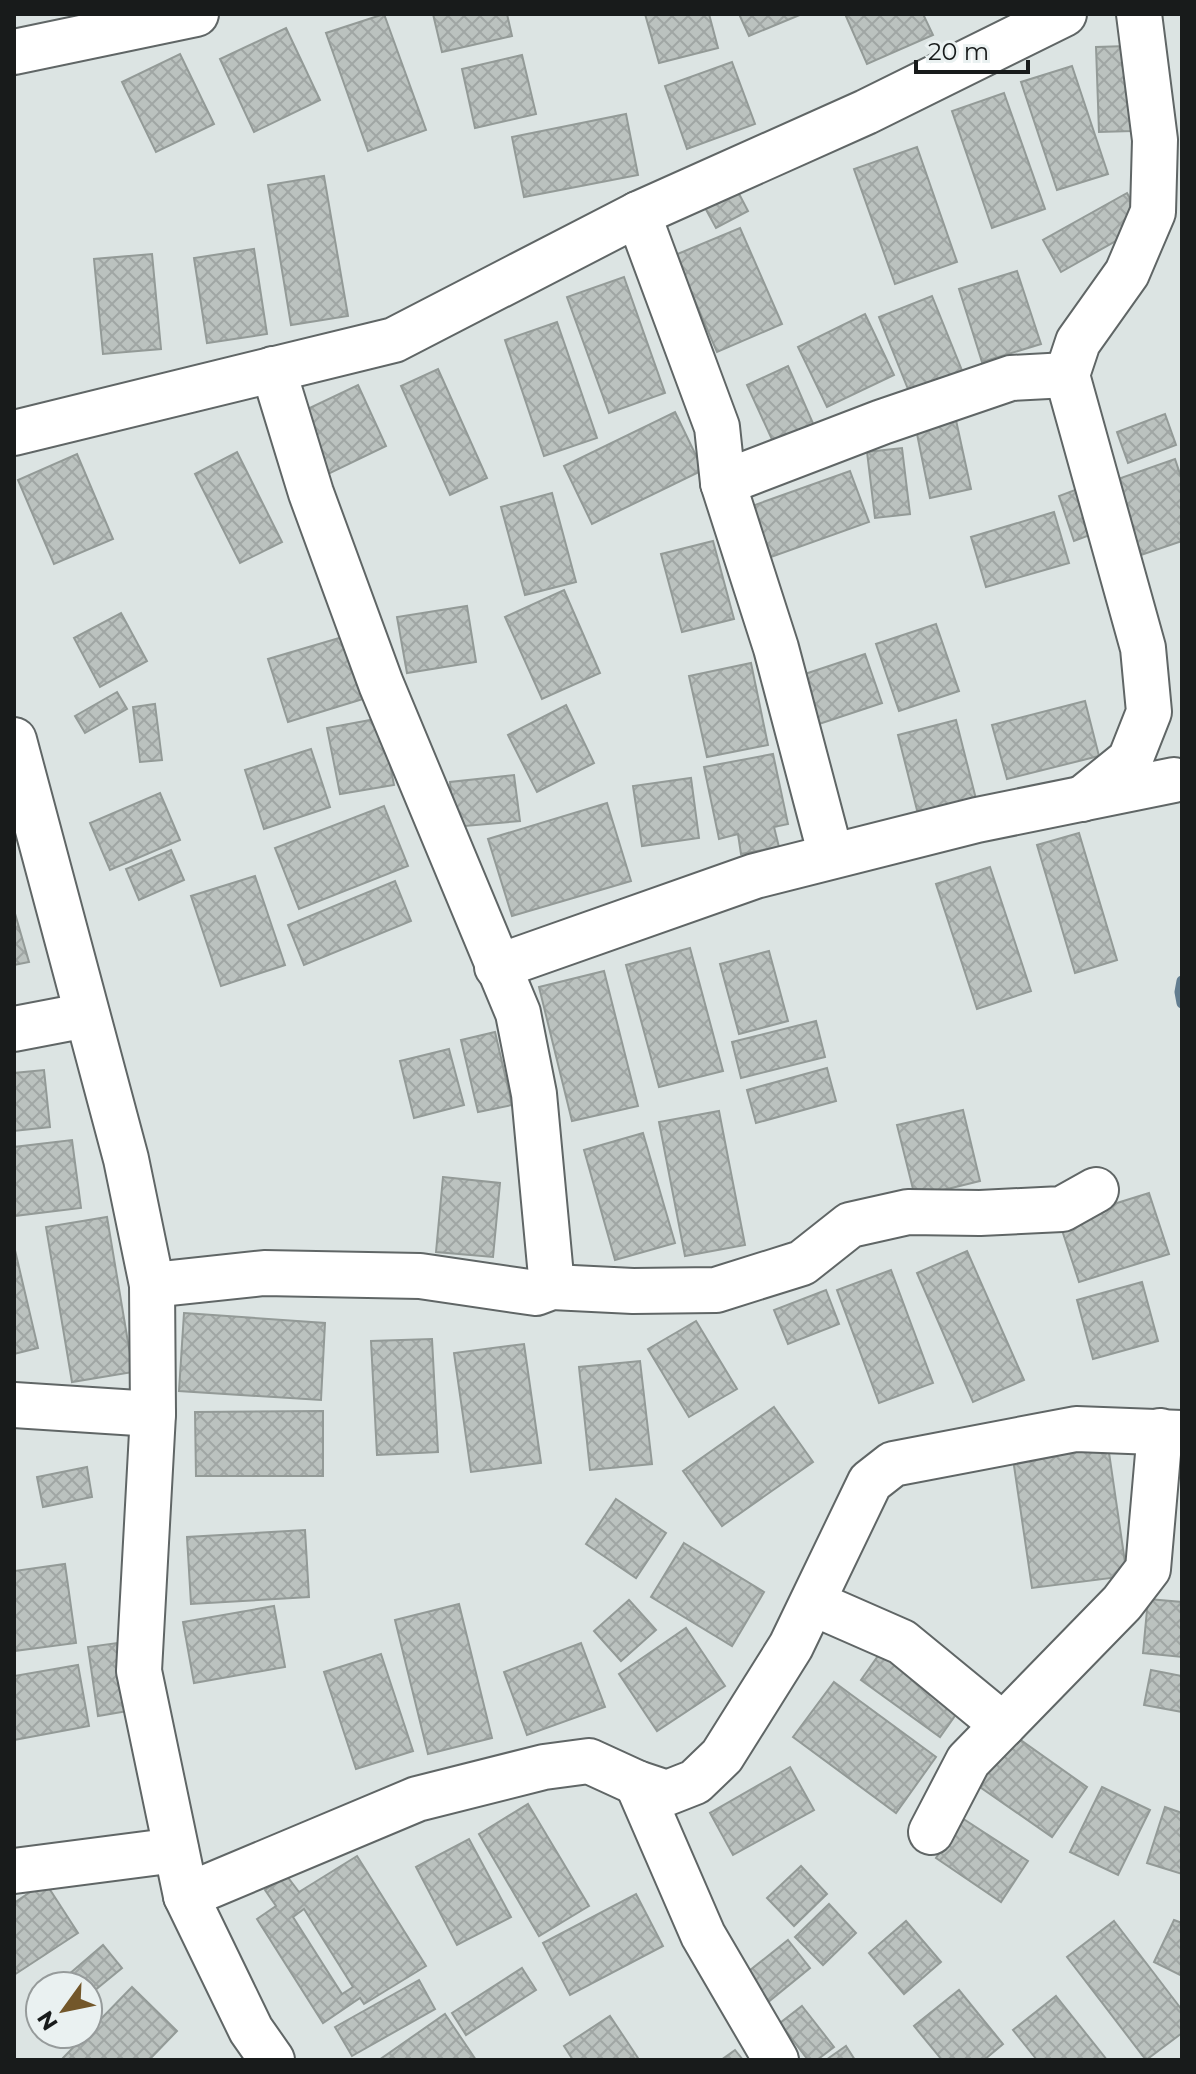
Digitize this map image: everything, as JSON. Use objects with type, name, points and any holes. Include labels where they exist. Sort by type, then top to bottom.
[{"type":"street","points":[[14,52],[196,14]]},
{"type":"street","points":[[14,433],[394,340],[638,214],[866,112],[1064,14]]},
{"type":"street","points":[[1082,799],[1130,760],[1149,712],[1143,648],[1067,375],[1078,342],[1127,273],[1153,212],[1155,140],[1139,14]]},
{"type":"street","points":[[638,214],[717,427],[723,483],[776,648],[831,856]]},
{"type":"street","points":[[273,369],[311,493],[381,684],[518,1013],[534,1094],[552,1287]]},
{"type":"street","points":[[723,483],[882,422],[1011,378],[1067,375]]},
{"type":"street","points":[[14,740],[126,1159],[152,1285],[153,1414],[139,1671],[186,1896],[251,2030],[272,2060]]},
{"type":"street","points":[[497,967],[755,876],[977,820],[1174,780]]},
{"type":"street","points":[[14,1029],[87,1015]]},
{"type":"street","points":[[152,1285],[264,1273],[420,1276],[536,1293],[552,1287],[633,1291],[716,1290],[802,1263],[850,1225],[908,1212],[980,1213],[1062,1209],[1096,1190]]},
{"type":"street","points":[[14,1405],[153,1414]]},
{"type":"street","points":[[186,1896],[417,1799],[515,1774],[589,1761],[667,1793],[695,1782],[722,1756],[791,1646],[870,1482],[893,1464],[1076,1429],[1171,1432],[1148,1569],[1122,1603],[1049,1681],[968,1761],[931,1832]]},
{"type":"street","points":[[813,1603],[902,1642],[1003,1725]]},
{"type":"street","points":[[637,1783],[703,1935],[776,2060]]},
{"type":"street","points":[[14,1871],[176,1850]]},
{"type":"building","points":[[384,14],[426,130],[368,151],[326,33]]},
{"type":"building","points":[[433,14],[507,14],[512,36],[442,52]]},
{"type":"building","points":[[645,14],[709,14],[718,48],[659,63]]},
{"type":"building","points":[[739,14],[802,14],[749,36]]},
{"type":"building","points":[[845,14],[923,14],[933,35],[867,64]]},
{"type":"building","points":[[286,28],[320,100],[254,132],[220,59]]},
{"type":"building","points":[[1127,46],[1132,131],[1099,132],[1096,47]]},
{"type":"building","points":[[180,54],[214,124],[156,152],[122,82]]},
{"type":"building","points":[[522,55],[536,114],[475,128],[462,69]]},
{"type":"building","points":[[732,62],[755,124],[687,149],[665,86]]},
{"type":"building","points":[[1072,66],[1108,174],[1057,190],[1021,82]]},
{"type":"building","points":[[1004,93],[1045,209],[992,228],[952,111]]},
{"type":"building","points":[[626,114],[638,175],[524,197],[512,137]]},
{"type":"building","points":[[917,147],[957,262],[895,284],[854,169]]},
{"type":"building","points":[[324,176],[348,316],[291,325],[268,185]]},
{"type":"building","points":[[736,188],[748,211],[716,228],[704,206]]},
{"type":"building","points":[[1127,193],[1144,225],[1061,272],[1043,240]]},
{"type":"building","points":[[740,228],[782,324],[717,352],[675,255]]},
{"type":"building","points":[[254,249],[267,334],[207,343],[194,258]]},
{"type":"building","points":[[152,254],[161,349],[103,354],[94,259]]},
{"type":"building","points":[[1017,271],[1041,344],[982,362],[959,289]]},
{"type":"building","points":[[624,277],[665,393],[609,413],[567,297]]},
{"type":"building","points":[[932,296],[963,373],[910,394],[879,317]]},
{"type":"building","points":[[865,314],[894,375],[827,407],[798,347]]},
{"type":"building","points":[[557,322],[597,438],[544,456],[505,340]]},
{"type":"building","points":[[788,366],[815,428],[775,446],[747,385]]},
{"type":"building","points":[[438,369],[487,478],[450,495],[401,386]]},
{"type":"building","points":[[358,385],[386,446],[326,475],[297,414]]},
{"type":"building","points":[[954,411],[971,489],[930,498],[914,419]]},
{"type":"building","points":[[675,412],[703,470],[592,524],[564,466]]},
{"type":"building","points":[[1165,414],[1176,445],[1128,463],[1117,432]]},
{"type":"building","points":[[902,448],[910,514],[875,518],[867,452]]},
{"type":"building","points":[[237,452],[282,542],[240,563],[195,474]]},
{"type":"building","points":[[77,454],[113,539],[54,564],[18,480]]},
{"type":"building","points":[[1175,459],[1182,480],[1182,541],[1141,555],[1115,480]]},
{"type":"building","points":[[850,471],[869,522],[771,557],[752,506]]},
{"type":"building","points":[[1083,487],[1098,532],[1074,541],[1059,496]]},
{"type":"building","points":[[552,493],[576,582],[525,595],[501,507]]},
{"type":"building","points":[[1054,512],[1069,563],[986,587],[971,537]]},
{"type":"building","points":[[713,541],[734,619],[682,632],[661,554]]},
{"type":"building","points":[[564,590],[600,673],[542,699],[505,617]]},
{"type":"building","points":[[467,606],[476,662],[407,673],[397,617]]},
{"type":"building","points":[[121,613],[147,661],[100,687],[74,638]]},
{"type":"building","points":[[936,624],[959,691],[899,711],[876,644]]},
{"type":"building","points":[[346,636],[366,698],[288,722],[268,659]]},
{"type":"building","points":[[865,654],[882,703],[816,725],[799,676]]},
{"type":"building","points":[[751,663],[768,745],[707,757],[689,676]]},
{"type":"building","points":[[117,692],[127,709],[85,733],[75,716]]},
{"type":"building","points":[[1085,701],[1099,756],[1007,779],[992,725]]},
{"type":"building","points":[[155,704],[162,760],[140,762],[133,707]]},
{"type":"building","points":[[566,705],[594,763],[537,792],[508,735]]},
{"type":"building","points":[[381,718],[394,785],[340,794],[327,728]]},
{"type":"building","points":[[956,720],[976,799],[918,814],[898,735]]},
{"type":"building","points":[[311,749],[330,807],[264,829],[245,770]]},
{"type":"building","points":[[773,754],[788,824],[774,827],[779,847],[741,854],[738,834],[719,839],[704,767]]},
{"type":"building","points":[[514,775],[520,821],[454,827],[450,782]]},
{"type":"building","points":[[691,778],[699,838],[642,846],[633,786]]},
{"type":"building","points":[[160,793],[180,840],[110,870],[90,823]]},
{"type":"building","points":[[607,803],[631,881],[512,916],[488,839]]},
{"type":"building","points":[[384,806],[408,866],[299,909],[275,848]]},
{"type":"building","points":[[1079,833],[1117,960],[1075,973],[1037,845]]},
{"type":"building","points":[[171,850],[184,880],[139,900],[126,869]]},
{"type":"building","points":[[990,867],[1031,991],[977,1009],[936,884]]},
{"type":"building","points":[[255,876],[285,965],[221,986],[191,896]]},
{"type":"building","points":[[395,881],[411,921],[304,965],[288,925]]},
{"type":"building","points":[[14,910],[29,962],[14,965]]},
{"type":"building","points":[[690,948],[723,1071],[659,1087],[626,965]]},
{"type":"building","points":[[769,951],[788,1021],[739,1034],[720,964]]},
{"type":"building","points":[[604,971],[638,1106],[572,1121],[539,987]]},
{"type":"building","points":[[816,1021],[825,1057],[741,1078],[732,1042]]},
{"type":"building","points":[[495,1032],[512,1105],[478,1112],[461,1040]]},
{"type":"building","points":[[449,1049],[464,1105],[414,1118],[400,1061]]},
{"type":"building","points":[[827,1068],[836,1101],[756,1123],[747,1090]]},
{"type":"building","points":[[44,1070],[50,1127],[14,1131],[14,1073]]},
{"type":"building","points":[[963,1110],[980,1181],[915,1197],[897,1125]]},
{"type":"building","points":[[719,1111],[745,1245],[685,1256],[659,1122]]},
{"type":"building","points":[[643,1133],[675,1243],[615,1260],[584,1150]]},
{"type":"building","points":[[72,1140],[81,1208],[14,1216],[14,1147]]},
{"type":"building","points":[[443,1177],[500,1183],[493,1257],[436,1252]]},
{"type":"building","points":[[1149,1193],[1169,1254],[1079,1282],[1059,1221]]},
{"type":"building","points":[[107,1217],[133,1372],[72,1382],[46,1227]]},
{"type":"building","points":[[14,1246],[38,1348],[14,1354]]},
{"type":"building","points":[[967,1251],[1024,1380],[973,1402],[917,1273]]},
{"type":"building","points":[[891,1270],[933,1383],[879,1403],[837,1290]]},
{"type":"building","points":[[1142,1282],[1158,1341],[1093,1359],[1077,1300]]},
{"type":"building","points":[[826,1290],[839,1324],[788,1344],[774,1310]]},
{"type":"building","points":[[184,1313],[325,1323],[321,1400],[179,1391]]},
{"type":"building","points":[[696,1321],[737,1389],[689,1417],[648,1349]]},
{"type":"building","points":[[432,1339],[438,1452],[377,1455],[371,1341]]},
{"type":"building","points":[[524,1344],[541,1463],[471,1472],[454,1353]]},
{"type":"building","points":[[640,1361],[652,1464],[590,1470],[579,1367]]},
{"type":"building","points":[[774,1407],[813,1462],[722,1526],[683,1471]]},
{"type":"building","points":[[323,1411],[323,1476],[196,1476],[195,1412]]},
{"type":"building","points":[[1107,1439],[1127,1576],[1032,1588],[1012,1452]]},
{"type":"building","points":[[87,1467],[92,1497],[43,1507],[37,1477]]},
{"type":"building","points":[[616,1499],[666,1533],[636,1578],[586,1544]]},
{"type":"building","points":[[305,1530],[309,1597],[191,1604],[187,1537]]},
{"type":"building","points":[[684,1543],[764,1592],[732,1646],[651,1597]]},
{"type":"building","points":[[65,1564],[76,1643],[14,1651],[14,1571]]},
{"type":"building","points":[[1148,1599],[1182,1602],[1182,1657],[1143,1653]]},
{"type":"building","points":[[629,1600],[656,1630],[621,1661],[594,1631]]},
{"type":"building","points":[[459,1604],[492,1738],[428,1754],[395,1620]]},
{"type":"building","points":[[274,1606],[285,1667],[194,1683],[183,1622]]},
{"type":"building","points":[[686,1628],[725,1686],[657,1731],[619,1674]]},
{"type":"building","points":[[117,1643],[128,1711],[98,1716],[88,1647]]},
{"type":"building","points":[[581,1643],[605,1707],[527,1735],[504,1672]]},
{"type":"building","points":[[885,1646],[964,1703],[940,1737],[861,1680]]},
{"type":"building","points":[[381,1654],[413,1751],[356,1769],[324,1672]]},
{"type":"building","points":[[78,1665],[89,1726],[14,1740],[14,1676]]},
{"type":"building","points":[[1151,1670],[1182,1676],[1182,1712],[1144,1705]]},
{"type":"building","points":[[834,1682],[936,1757],[896,1813],[793,1737]]},
{"type":"building","points":[[1012,1734],[1087,1787],[1052,1837],[977,1785]]},
{"type":"building","points":[[790,1767],[814,1810],[733,1855],[710,1813]]},
{"type":"building","points":[[1102,1787],[1150,1810],[1118,1875],[1070,1852]]},
{"type":"building","points":[[528,1804],[589,1906],[539,1936],[479,1834]]},
{"type":"building","points":[[1165,1807],[1182,1813],[1182,1874],[1147,1863]]},
{"type":"building","points":[[962,1818],[1028,1861],[1001,1902],[936,1858]]},
{"type":"building","points":[[469,1839],[511,1917],[457,1945],[416,1867]]},
{"type":"building","points":[[357,1856],[426,1966],[364,2004],[360,1998],[323,2023],[257,1919],[276,1906],[265,1890],[286,1875],[299,1892]],"holes":[[[304,1909],[353,1987],[342,1994],[293,1917]]]},
{"type":"building","points":[[801,1866],[827,1894],[794,1926],[767,1898]]},
{"type":"building","points":[[45,1882],[78,1933],[14,1975],[14,1903]]},
{"type":"building","points":[[636,1894],[663,1946],[570,1995],[543,1943]]},
{"type":"building","points":[[829,1904],[856,1933],[823,1965],[795,1937]]},
{"type":"building","points":[[1174,1920],[1182,1923],[1182,1976],[1154,1962]]},
{"type":"building","points":[[906,1921],[941,1962],[904,1994],[869,1953]]},
{"type":"building","points":[[1114,1921],[1182,2010],[1182,2033],[1146,2060],[1067,1957]]},
{"type":"building","points":[[788,1940],[810,1968],[767,2003],[744,1975]]},
{"type":"building","points":[[103,1945],[122,1968],[104,1983],[104,1970],[74,1970]]},
{"type":"building","points":[[522,1968],[536,1990],[466,2035],[452,2013]]},
{"type":"building","points":[[419,1980],[435,2009],[352,2056],[335,2027]]},
{"type":"building","points":[[132,1987],[177,2031],[149,2060],[61,2060],[71,2050],[104,2050],[104,2016]]},
{"type":"building","points":[[959,1990],[1003,2044],[984,2060],[942,2060],[914,2026]]},
{"type":"building","points":[[1056,1996],[1107,2060],[1037,2060],[1013,2030]]},
{"type":"building","points":[[802,2006],[834,2047],[817,2060],[808,2060],[780,2023]]},
{"type":"building","points":[[445,2014],[476,2060],[379,2060]]},
{"type":"building","points":[[610,2016],[638,2058],[573,2060],[564,2046]]},
{"type":"building","points":[[846,2046],[855,2060],[826,2060]]},
{"type":"building","points":[[735,2050],[743,2060],[721,2060]]},
{"type":"waterway","points":[[1182,981],[1182,1003]]}]
